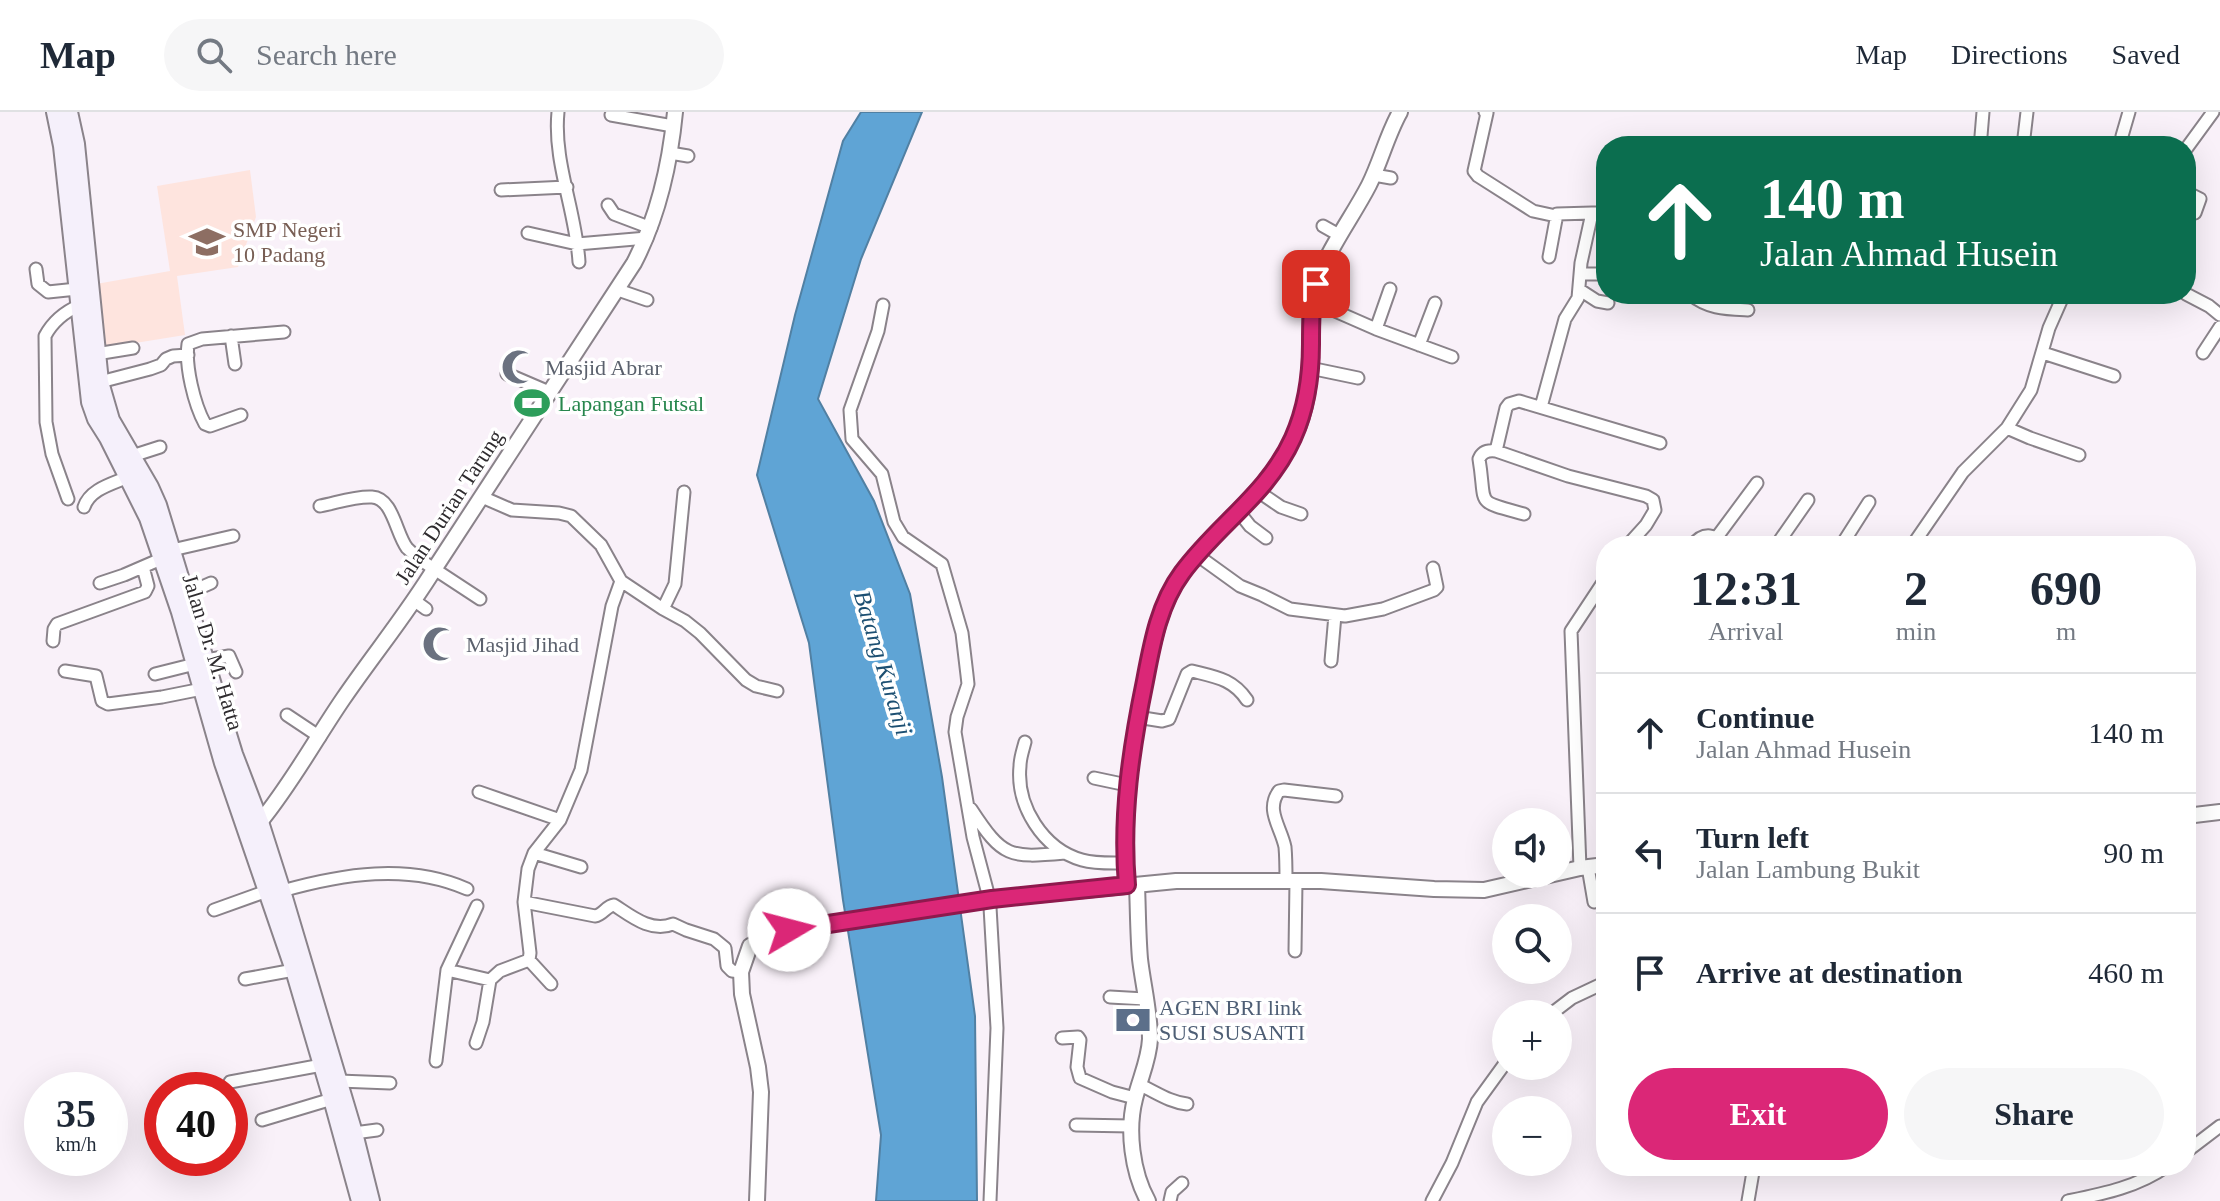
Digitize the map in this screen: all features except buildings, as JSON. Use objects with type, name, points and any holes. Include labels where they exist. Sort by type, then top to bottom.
[{"type":"main road","name":"Jalan Dr. M. Hatta","points":[[55,112],[62,146],[90,402],[186,594],[200,662],[202,689],[234,754],[260,822],[294,970],[332,1099],[350,1132],[371,1201]]},
{"type":"main road","name":"Jalan Dr. M. Hatta","points":[[69,112],[76,144],[100,382],[111,420],[158,505],[167,554],[216,714],[244,829],[275,891],[339,1081],[360,1201]]},
{"type":"street","points":[[558,112],[556,130],[560,160],[579,262]]},
{"type":"street","points":[[1148,1201],[1139,1179],[1131,1126],[1150,1039],[1132,885],[1126,863],[1127,785],[1150,655],[1165,603],[1181,575],[1259,492],[1284,456],[1300,422],[1310,368],[1312,301],[1316,284],[1339,235],[1374,175],[1400,112]]},
{"type":"street","points":[[1485,112],[1474,171],[1478,176],[1533,211],[1556,216],[1561,213],[1596,213]]},
{"type":"street","points":[[1981,136],[1983,112]]},
{"type":"street","points":[[2024,136],[2027,112]]},
{"type":"street","points":[[2122,136],[2129,112]]},
{"type":"street","points":[[2195,136],[2213,112]]},
{"type":"street","points":[[611,115],[674,119]]},
{"type":"street","name":"Jalan Durian Tarung","points":[[260,822],[287,787],[343,699],[420,605],[435,568],[618,290],[649,233],[670,153],[674,119]]},
{"type":"street","points":[[670,153],[688,156]]},
{"type":"street","points":[[1374,175],[1391,178]]},
{"type":"street","points":[[501,190],[567,187]]},
{"type":"street","points":[[608,205],[614,214],[649,233]]},
{"type":"street","points":[[1541,407],[1565,319],[1575,305],[1580,290],[1592,213]]},
{"type":"street","points":[[1549,257],[1556,216]]},
{"type":"street","points":[[1323,226],[1339,235]]},
{"type":"street","points":[[528,233],[577,244],[649,233]]},
{"type":"street","points":[[36,269],[38,284],[48,292],[78,297]]},
{"type":"street","points":[[1581,274],[1596,274]]},
{"type":"street","points":[[1376,329],[1390,289]]},
{"type":"street","points":[[618,290],[647,300]]},
{"type":"street","points":[[1580,290],[1596,300]]},
{"type":"street","points":[[68,499],[52,454],[46,422],[45,336],[52,324],[78,297]]},
{"type":"street","points":[[2196,299],[2220,315]]},
{"type":"street","points":[[1312,301],[1452,357]]},
{"type":"street","points":[[1419,345],[1435,303]]},
{"type":"street","points":[[1706,304],[1748,310]]},
{"type":"street","points":[[1919,536],[1963,472],[2007,428],[2031,390],[2049,328],[2060,304]]},
{"type":"street","points":[[883,305],[878,331],[850,410],[852,439],[882,474],[894,522],[903,537],[942,564],[966,655],[968,684],[955,732],[977,858],[987,890],[994,965],[996,1056],[990,1201]]},
{"type":"street","points":[[2203,353],[2220,327]]},
{"type":"street","points":[[241,415],[210,426],[205,424],[193,394],[188,344],[195,340],[284,332]]},
{"type":"street","points":[[231,336],[235,364]]},
{"type":"street","points":[[96,354],[133,348]]},
{"type":"street","points":[[2043,353],[2114,376]]},
{"type":"street","points":[[100,382],[150,369],[161,365],[166,359],[188,355]]},
{"type":"street","points":[[1310,368],[1358,378]]},
{"type":"street","points":[[507,374],[549,392]]},
{"type":"street","points":[[1496,451],[1509,404],[1519,401],[1660,443]]},
{"type":"street","points":[[2007,428],[2079,455]]},
{"type":"street","points":[[132,456],[160,447]]},
{"type":"street","points":[[1524,514],[1488,504],[1483,498],[1479,459],[1486,452],[1496,451],[1568,476],[1646,496],[1653,500],[1655,510],[1636,536]]},
{"type":"street","points":[[84,507],[85,501],[94,493],[128,477]]},
{"type":"street","points":[[1718,536],[1757,483]]},
{"type":"street","points":[[663,609],[675,584],[684,492]]},
{"type":"street","points":[[1259,492],[1281,507],[1301,514]]},
{"type":"street","points":[[320,506],[365,497],[380,499],[387,505],[407,548],[480,599]]},
{"type":"street","points":[[482,497],[512,510],[571,516],[601,545],[621,581],[685,621],[746,680],[777,691]]},
{"type":"street","points":[[1783,536],[1808,500]]},
{"type":"street","points":[[1847,536],[1869,502]]},
{"type":"street","points":[[1239,512],[1250,526],[1266,538]]},
{"type":"street","points":[[100,583],[167,554],[233,536]]},
{"type":"street","points":[[1197,555],[1240,586],[1290,609],[1345,616],[1383,609],[1434,590],[1437,587],[1433,568]]},
{"type":"street","points":[[53,641],[57,624],[145,592],[148,586],[143,567]]},
{"type":"street","points":[[529,960],[525,886],[534,853],[560,820],[581,770],[612,606],[621,581]]},
{"type":"street","points":[[186,594],[211,583]]},
{"type":"street","points":[[1594,902],[1584,867],[1571,631],[1596,593]]},
{"type":"street","points":[[1331,661],[1335,615]]},
{"type":"street","points":[[155,674],[229,656],[236,672]]},
{"type":"street","points":[[65,671],[96,676],[100,697],[108,704],[202,689]]},
{"type":"street","points":[[1137,717],[1162,721],[1169,719],[1187,674],[1192,671],[1233,683],[1247,700]]},
{"type":"street","points":[[287,715],[320,737]]},
{"type":"street","points":[[1025,742],[1019,770],[1025,799],[1033,823],[1046,840],[1080,860],[1102,864],[1126,863]]},
{"type":"street","points":[[1094,778],[1127,785]]},
{"type":"street","points":[[1295,951],[1291,881],[1273,814],[1275,794],[1284,790],[1336,796]]},
{"type":"street","points":[[479,792],[560,820]]},
{"type":"street","points":[[968,804],[987,834],[1008,852],[1025,857],[1065,853]]},
{"type":"street","points":[[2196,815],[2220,812]]},
{"type":"street","points":[[534,853],[581,867]]},
{"type":"street","points":[[757,1201],[761,1092],[742,994],[741,972],[750,946],[775,933],[992,899],[1176,881],[1291,881],[1484,890],[1596,866]]},
{"type":"street","points":[[214,910],[275,891],[381,873],[409,873],[447,880],[467,889]]},
{"type":"street","points":[[524,902],[595,916],[614,905],[647,925],[665,927],[673,924],[714,939],[725,948],[727,966],[732,971],[741,972]]},
{"type":"street","points":[[436,1061],[447,970],[477,906]]},
{"type":"street","points":[[476,1043],[490,980],[500,971],[529,960]]},
{"type":"street","points":[[529,960],[551,984]]},
{"type":"street","points":[[245,979],[294,970]]},
{"type":"street","points":[[447,970],[490,980]]},
{"type":"street","points":[[1569,1000],[1596,987]]},
{"type":"street","points":[[1110,997],[1145,999]]},
{"type":"street","points":[[1062,1038],[1078,1037],[1080,1040],[1077,1073],[1082,1080],[1112,1092],[1161,1094],[1171,1102],[1187,1104]]},
{"type":"street","points":[[248,1079],[322,1065]]},
{"type":"street","points":[[1432,1201],[1452,1163],[1477,1102],[1493,1080]]},
{"type":"street","points":[[339,1081],[390,1083]]},
{"type":"street","points":[[262,1120],[332,1099]]},
{"type":"street","points":[[1076,1125],[1131,1126]]},
{"type":"street","points":[[2196,1144],[2220,1126]]},
{"type":"street","points":[[350,1132],[377,1130]]},
{"type":"street","points":[[1748,1201],[1752,1176]]},
{"type":"street","points":[[2068,1201],[2100,1195],[2150,1176]]},
{"type":"street","points":[[1170,1201],[1172,1192],[1182,1183]]},
{"type":"shaded area","name":"SMP Negeri 10 Padang","points":[[250,170],[256,217],[238,267],[177,276],[185,335],[104,348],[96,284],[170,271],[157,186]]},
{"type":"water","name":"Batang Kuranji","points":[[861,112],[922,112],[861,259],[818,399],[874,501],[910,594],[942,777],[975,1016],[977,1201],[876,1201],[881,1135],[843,900],[809,643],[757,475],[795,315],[843,141]]},
{"type":"place","name":"SMP Negeri 10 Padang","points":[[207,242]]},
{"type":"place","name":"Masjid Abrar","points":[[519,367]]},
{"type":"place","name":"Lapangan Futsal","points":[[532,403]]},
{"type":"place","name":"Masjid Jihad","points":[[440,644]]},
{"type":"place","name":"AGEN BRI link SUSI SUSANTI","points":[[1133,1020]]},
{"type":"route","points":[[789,930],[992,899],[1127,885],[1125,844],[1129,764],[1150,655],[1165,603],[1181,575],[1207,543],[1259,492],[1284,456],[1305,405],[1310,368],[1310,313],[1316,284]]}]
